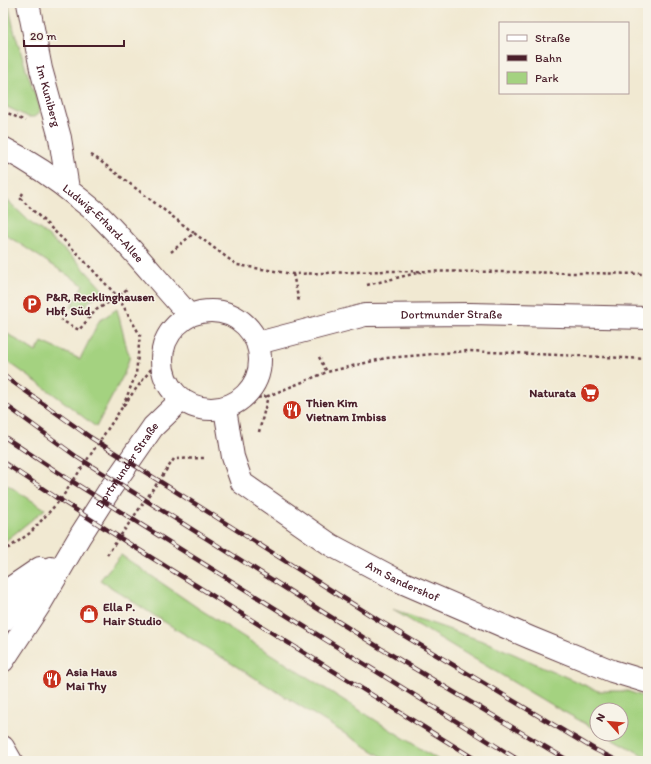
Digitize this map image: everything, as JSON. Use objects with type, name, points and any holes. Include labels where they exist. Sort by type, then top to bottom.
[{"type":"main road","name":"Im Kuniberg","points":[[28,3],[41,69],[60,138],[68,189]]},
{"type":"main road","name":"Ludwig-Erhard-Allee","points":[[3,148],[33,164],[68,189],[99,214],[189,315]]},
{"type":"main road","points":[[209,310],[229,314],[246,325],[258,343],[261,359],[258,375],[251,390],[239,401],[225,409],[202,410],[181,400],[165,381],[161,356],[170,332],[189,315],[209,310]]},
{"type":"main road","name":"Dortmunder Straße","points":[[258,343],[365,315],[470,314],[648,318]]},
{"type":"main road","name":"Dortmunder Straße","points":[[3,661],[39,606],[110,488],[153,427],[181,400]]},
{"type":"main road","name":"Am Sandershof","points":[[225,409],[233,457],[242,483],[331,545],[399,581],[530,638],[612,671],[648,682]]},
{"type":"main road","name":"Dortmunder Straße","points":[[3,593],[65,551],[80,536]]},
{"type":"main road","name":"Dortmunder Straße","points":[[3,621],[80,536]]},
{"type":"main road","points":[[3,747],[11,761]]},
{"type":"path","points":[[3,111],[28,122],[96,157],[237,265],[293,274],[386,271],[648,274]]},
{"type":"path","points":[[20,198],[72,248],[118,297],[140,336],[136,374],[123,406]]},
{"type":"path","points":[[61,320],[79,330],[96,310],[118,297],[194,233]]},
{"type":"path","points":[[258,435],[268,396],[327,372],[386,358],[468,351],[648,359]]},
{"type":"path","points":[[3,552],[30,533],[61,499],[123,406],[161,356]]},
{"type":"path","points":[[106,555],[174,459],[233,457]]},
{"type":"green space","points":[[3,3],[8,3],[14,30],[40,108],[39,113],[34,117],[28,117],[3,105]]},
{"type":"green space","points":[[3,196],[32,224],[76,260],[102,289],[102,292],[88,302],[81,312],[71,307],[83,285],[3,233]]},
{"type":"green space","points":[[117,309],[130,356],[124,374],[96,427],[59,398],[3,358],[3,331],[36,352],[42,342],[80,359],[99,321]]},
{"type":"green space","points":[[3,482],[45,509],[3,543]]},
{"type":"green space","points":[[121,555],[198,608],[440,761],[389,761],[155,616],[100,580]]},
{"type":"green space","points":[[393,610],[491,644],[598,691],[627,691],[648,698],[648,758],[619,742],[629,742],[629,702],[589,702],[589,726],[548,703]]},
{"type":"railway","points":[[3,375],[90,437],[378,620],[594,749],[618,761]]},
{"type":"railway","points":[[3,403],[77,457],[380,648],[569,761]]},
{"type":"railway","points":[[3,436],[65,477],[520,761]]},
{"type":"railway","points":[[3,462],[128,543],[478,761]]},
{"type":"place","name":"P&R, Recklinghausen Hbf, Süd","points":[[32,304]]},
{"type":"place","name":"Naturata","points":[[590,393]]},
{"type":"place","name":"Thien Kim Vietnam Imbiss","points":[[292,410]]},
{"type":"place","name":"Ella P. Hair Studio","points":[[89,614]]},
{"type":"place","name":"Asia Haus Mai Thy","points":[[52,679]]}]
